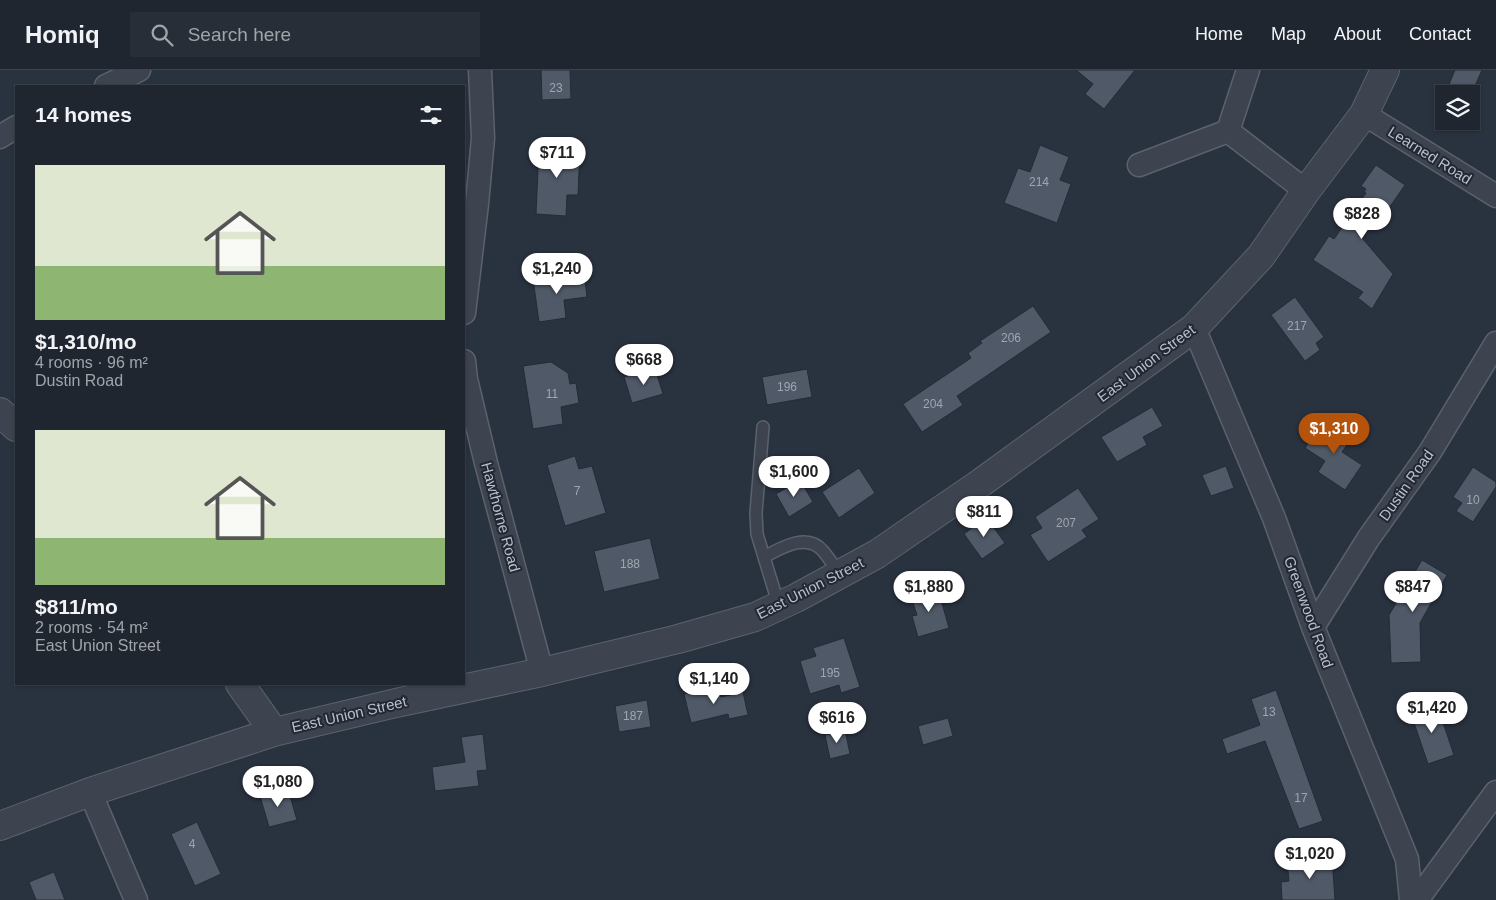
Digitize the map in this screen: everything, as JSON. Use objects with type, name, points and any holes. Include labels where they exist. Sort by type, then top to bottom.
[{"type":"street","points":[[108,85],[139,70]]},
{"type":"street","points":[[465,304],[483,138],[480,70]]},
{"type":"street","points":[[1228,131],[1248,70]]},
{"type":"street","name":"East Union Street","points":[[0,826],[90,792],[274,732],[396,702],[542,672],[678,639],[755,617],[877,554],[974,487],[1194,328],[1261,256],[1306,191],[1364,114],[1385,70]]},
{"type":"street","name":"Learned Road","points":[[1364,114],[1496,196]]},
{"type":"street","points":[[0,137],[15,128]]},
{"type":"street","points":[[1139,164],[1228,131]]},
{"type":"street","points":[[1228,131],[1306,191]]},
{"type":"street","name":"Greenwood Road","points":[[1194,328],[1274,518],[1313,627],[1407,859],[1411,900]]},
{"type":"street","name":"Dustin Road","points":[[1313,627],[1368,539],[1430,452],[1496,342]]},
{"type":"street","name":"Hawthorne Road","points":[[465,371],[486,463],[542,672]]},
{"type":"street","points":[[0,412],[15,426]]},
{"type":"street","points":[[241,685],[274,732]]},
{"type":"street","points":[[90,792],[136,900]]},
{"type":"street","points":[[1417,900],[1496,792]]},
{"type":"lane","points":[[763,427],[756,513],[757,534],[779,606]]},
{"type":"lane","points":[[764,557],[796,542],[812,543],[822,549],[840,574]]},
{"type":"building","points":[[541,70],[570,70],[571,99],[542,100]]},
{"type":"building","points":[[1076,70],[1135,70],[1104,109],[1085,94],[1093,84]]},
{"type":"building","points":[[1455,70],[1482,70],[1475,85],[1449,85]]},
{"type":"building","points":[[1040,145],[1069,157],[1060,180],[1071,184],[1057,223],[1004,203],[1018,168],[1030,172]]},
{"type":"building","points":[[539,147],[580,148],[578,195],[567,195],[566,216],[536,214]]},
{"type":"building","points":[[1376,165],[1405,185],[1389,208],[1386,206],[1383,209],[1362,238],[1393,274],[1372,309],[1358,298],[1363,292],[1313,260],[1329,236],[1334,239],[1366,193],[1364,192],[1366,189],[1361,186]]},
{"type":"building","points":[[584,273],[587,297],[564,300],[566,318],[539,322],[533,279]]},
{"type":"building","points":[[1295,297],[1324,337],[1316,343],[1320,350],[1305,361],[1271,315]]},
{"type":"building","points":[[1033,306],[1051,332],[957,396],[963,405],[922,432],[903,404],[971,358],[968,353],[982,343],[980,341]]},
{"type":"building","points":[[551,362],[568,373],[570,384],[576,383],[579,403],[561,407],[563,424],[533,429],[523,366]]},
{"type":"building","points":[[655,368],[663,394],[632,403],[624,377]]},
{"type":"building","points":[[807,369],[812,397],[767,405],[762,377]]},
{"type":"building","points":[[1152,407],[1163,426],[1143,437],[1147,445],[1117,462],[1101,437]]},
{"type":"building","points":[[1323,420],[1351,439],[1342,452],[1362,465],[1345,490],[1318,472],[1325,461],[1305,448]]},
{"type":"building","points":[[575,456],[579,469],[592,466],[606,513],[565,526],[547,465]]},
{"type":"building","points":[[1226,466],[1234,488],[1211,496],[1202,475]]},
{"type":"building","points":[[1473,467],[1496,482],[1496,487],[1473,522],[1456,511],[1462,503],[1453,497]]},
{"type":"building","points":[[859,468],[875,493],[839,518],[822,492]]},
{"type":"building","points":[[800,480],[813,502],[789,517],[776,494]]},
{"type":"building","points":[[1078,488],[1099,519],[1082,530],[1087,537],[1048,562],[1030,535],[1042,528],[1035,517]]},
{"type":"building","points":[[986,517],[1005,543],[982,559],[964,534]]},
{"type":"building","points":[[650,538],[660,579],[604,592],[594,551]]},
{"type":"building","points":[[1422,560],[1447,575],[1420,623],[1421,662],[1391,663],[1389,615]]},
{"type":"building","points":[[938,589],[949,628],[918,637],[912,616],[917,615],[911,597]]},
{"type":"building","points":[[844,638],[860,687],[841,693],[839,685],[810,694],[800,661],[816,656],[813,648]]},
{"type":"building","points":[[718,686],[721,697],[743,692],[748,715],[729,719],[728,714],[691,723],[684,694]]},
{"type":"building","points":[[1276,690],[1323,821],[1299,829],[1265,741],[1227,754],[1222,739],[1260,725],[1251,699]]},
{"type":"building","points":[[647,700],[651,727],[619,732],[615,706]]},
{"type":"building","points":[[1437,705],[1454,755],[1428,764],[1411,714]]},
{"type":"building","points":[[948,718],[953,736],[923,745],[918,726]]},
{"type":"building","points":[[845,730],[850,754],[830,759],[825,735]]},
{"type":"building","points":[[483,734],[487,770],[477,771],[479,786],[435,791],[432,767],[465,762],[461,737]]},
{"type":"building","points":[[288,789],[297,820],[269,827],[260,796]]},
{"type":"building","points":[[197,822],[221,874],[195,886],[171,834]]},
{"type":"building","points":[[1332,857],[1335,900],[1282,900],[1281,882],[1289,881],[1287,861]]},
{"type":"building","points":[[54,872],[65,900],[36,900],[29,882]]}]
